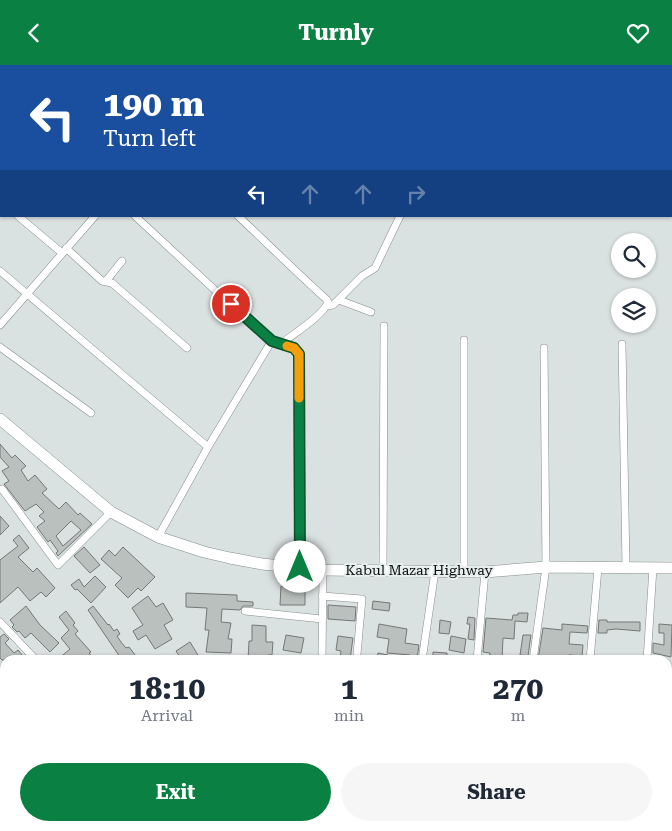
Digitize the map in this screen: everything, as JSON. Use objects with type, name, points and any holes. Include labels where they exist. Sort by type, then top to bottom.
[{"type":"highway","name":"Kabul Mazar Highway","points":[[0,419],[111,512],[158,537],[204,552],[230,558],[262,564],[323,570],[485,572],[546,567],[672,568]]},
{"type":"street","points":[[19,217],[102,281],[112,283],[187,348]]},
{"type":"street","points":[[0,325],[94,217]]},
{"type":"street","points":[[136,217],[272,341],[294,348],[299,354],[300,567]]},
{"type":"street","points":[[239,217],[326,299],[328,302],[326,306]]},
{"type":"street","points":[[281,344],[326,306],[333,305],[362,276],[375,268],[400,217]]},
{"type":"street","points":[[106,281],[122,261]]},
{"type":"street","points":[[0,271],[208,447]]},
{"type":"street","points":[[339,299],[370,312]]},
{"type":"street","points":[[383,570],[384,326]]},
{"type":"street","points":[[464,340],[464,571]]},
{"type":"street","points":[[158,537],[208,447],[272,341]]},
{"type":"street","points":[[622,344],[626,567]]},
{"type":"street","points":[[0,347],[90,413]]},
{"type":"street","points":[[535,655],[546,567],[544,347]]},
{"type":"street","points":[[2,489],[58,565],[111,512]]},
{"type":"street","points":[[590,655],[598,568]]},
{"type":"street","points":[[647,655],[653,568]]},
{"type":"street","points":[[322,655],[323,570]]},
{"type":"street","points":[[423,655],[434,571]]},
{"type":"street","points":[[477,655],[485,572]]},
{"type":"street","points":[[322,596],[362,599],[358,654]]},
{"type":"street","points":[[245,611],[322,619]]},
{"type":"street","points":[[0,622],[31,655]]},
{"type":"building","points":[[0,444],[12,458],[15,455],[26,466],[21,470],[28,481],[35,475],[47,489],[42,493],[59,509],[66,502],[78,515],[80,513],[92,524],[58,556],[56,553],[58,551],[50,540],[48,542],[37,527],[45,521],[39,516],[44,512],[36,504],[25,511],[4,484],[9,481],[2,471],[9,467],[0,457]],"holes":[[[71,521],[81,530],[63,546],[56,536]]]},
{"type":"building","points":[[0,516],[9,526],[0,535]]},
{"type":"building","points":[[19,535],[29,548],[18,557],[33,572],[37,568],[55,588],[46,597],[41,592],[30,601],[18,587],[0,603],[0,560],[18,546],[13,540]]},
{"type":"building","points":[[84,547],[100,565],[90,573],[74,556]]},
{"type":"building","points":[[123,547],[155,577],[141,591],[138,588],[128,598],[115,585],[122,578],[101,559],[109,550],[115,556]]},
{"type":"building","points":[[95,576],[106,587],[91,603],[71,585],[79,579],[84,587]]},
{"type":"building","points":[[281,586],[305,587],[305,605],[280,605]]},
{"type":"building","points":[[186,593],[237,595],[237,601],[253,602],[253,606],[243,606],[240,610],[222,609],[221,622],[231,623],[228,639],[232,639],[231,653],[206,652],[209,630],[205,630],[207,608],[186,607]]},
{"type":"building","points":[[148,596],[156,607],[163,603],[173,620],[164,625],[172,639],[155,649],[146,635],[138,640],[133,631],[143,625],[132,608]]},
{"type":"building","points":[[373,601],[390,603],[389,611],[372,609]]},
{"type":"building","points":[[328,605],[356,607],[355,621],[328,619]]},
{"type":"building","points":[[26,606],[40,625],[59,643],[50,652],[31,633],[25,638],[12,627],[14,625],[10,620]]},
{"type":"building","points":[[93,606],[114,631],[117,629],[120,634],[117,636],[121,642],[126,648],[129,647],[135,655],[119,655],[88,610]]},
{"type":"building","points":[[66,611],[75,623],[73,625],[78,631],[75,634],[91,652],[89,653],[91,655],[63,655],[70,649],[61,638],[69,630],[59,617]]},
{"type":"building","points":[[518,613],[528,613],[527,622],[515,621],[514,639],[503,638],[502,655],[490,655],[490,653],[483,652],[486,618],[512,620],[513,615],[518,615]]},
{"type":"building","points":[[468,617],[475,618],[474,640],[468,639],[470,624],[467,624]]},
{"type":"building","points":[[440,620],[451,622],[449,634],[439,633]]},
{"type":"building","points":[[599,620],[607,620],[607,622],[640,622],[640,631],[616,629],[607,630],[607,633],[598,633]]},
{"type":"building","points":[[379,624],[407,629],[405,643],[419,645],[418,655],[387,653],[389,639],[377,637]]},
{"type":"building","points":[[562,624],[588,626],[587,633],[570,632],[569,644],[583,645],[582,655],[539,655],[543,628],[562,630]]},
{"type":"building","points":[[659,624],[672,625],[671,655],[653,653],[653,643],[664,645],[664,633],[659,633]]},
{"type":"building","points":[[252,625],[266,626],[266,642],[273,642],[272,655],[248,655],[249,641],[252,641]]},
{"type":"building","points":[[4,634],[9,639],[5,643],[14,653],[18,650],[22,655],[0,655],[0,637]]},
{"type":"building","points":[[286,635],[304,638],[301,653],[283,650]]},
{"type":"building","points":[[523,635],[531,635],[528,655],[520,655]]},
{"type":"building","points":[[338,636],[353,638],[351,655],[341,655],[341,651],[336,650]]},
{"type":"building","points":[[451,636],[466,639],[464,653],[449,650]]},
{"type":"building","points":[[190,642],[198,655],[179,655],[176,651]]},
{"type":"building","points":[[433,652],[447,653],[447,655],[433,655]]},
{"type":"slow traffic","points":[[287,346],[297,350],[299,354],[299,398]]},
{"type":"route","points":[[231,304],[272,341],[294,348],[299,354],[300,567]]}]
